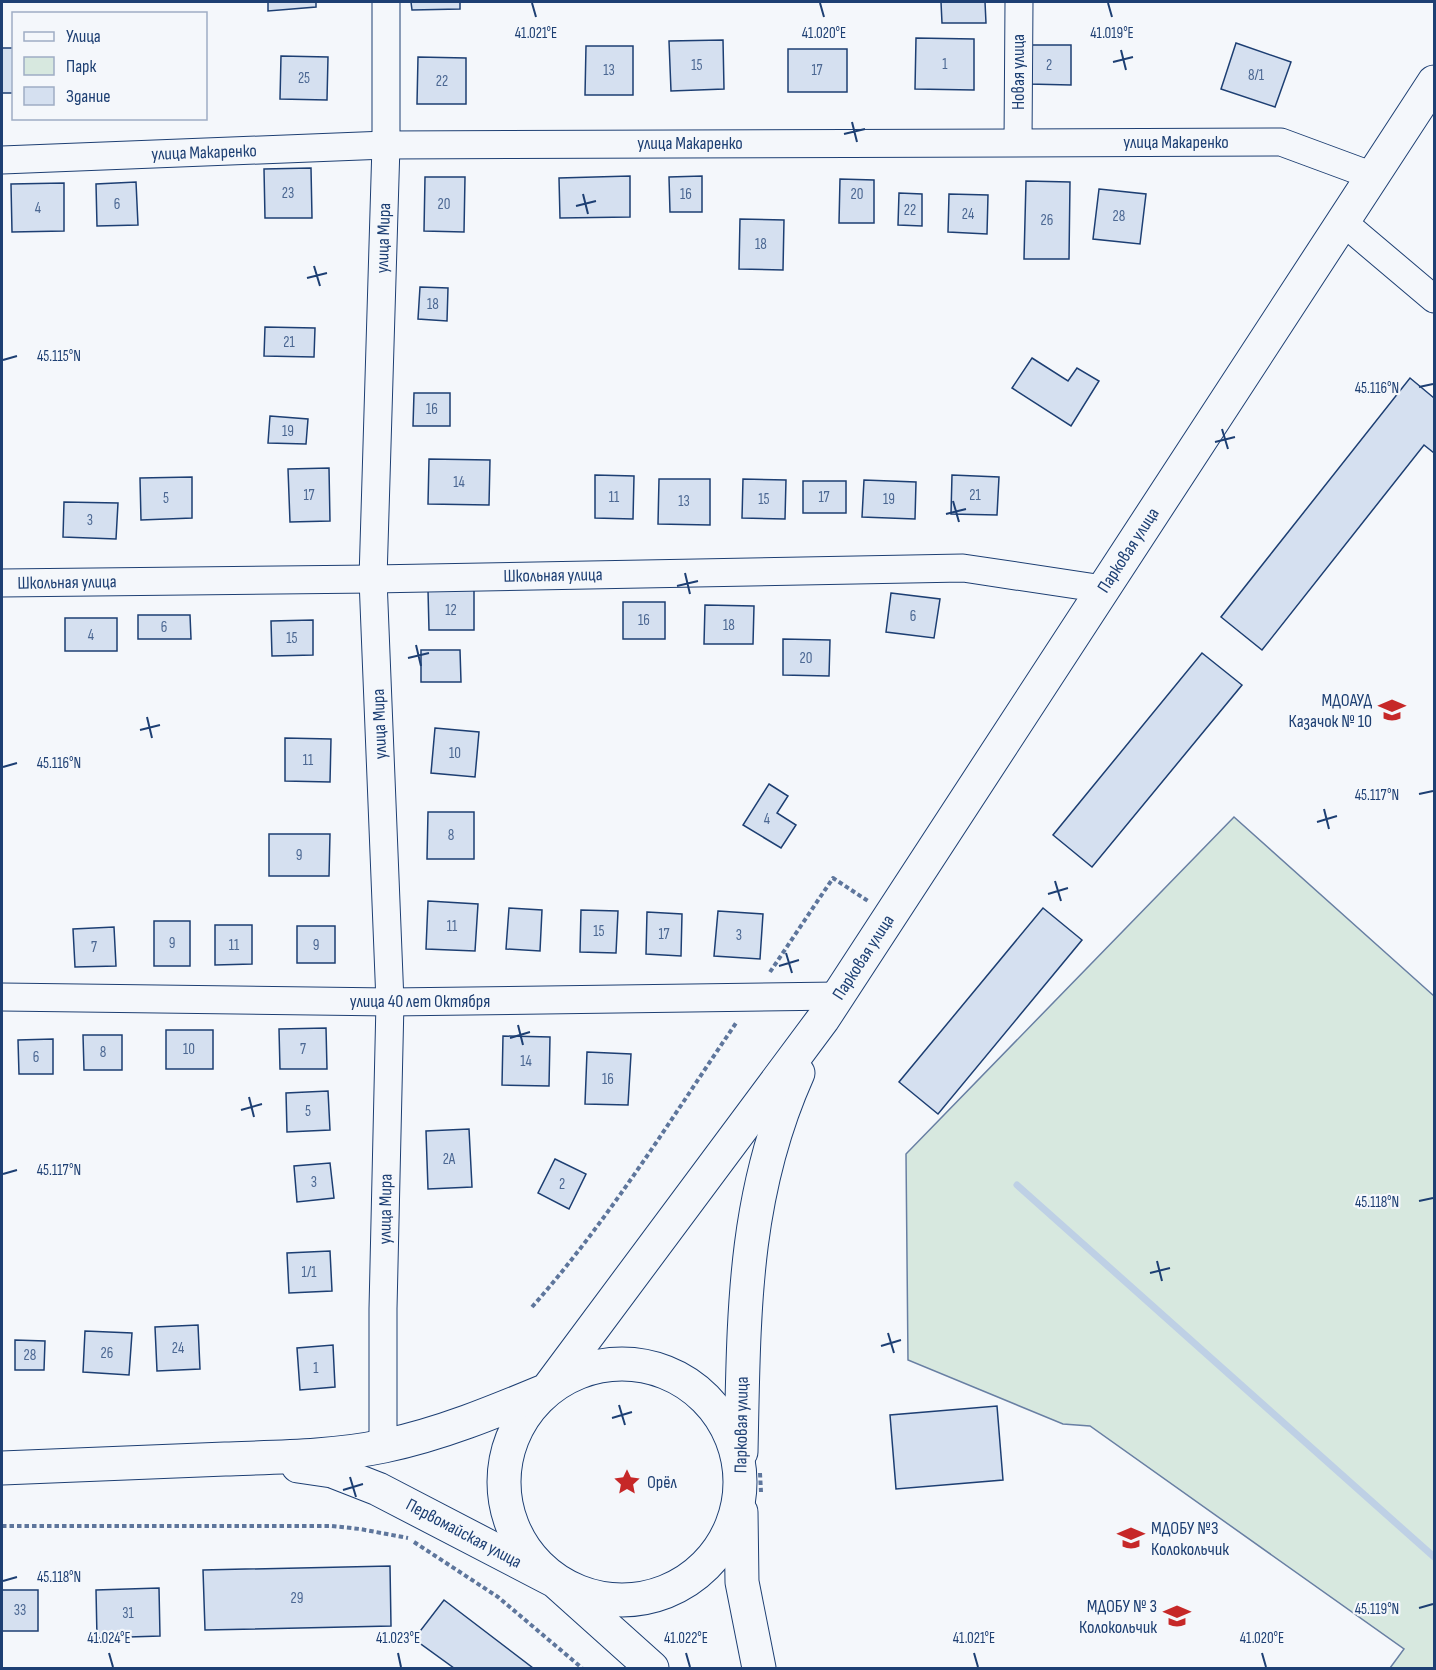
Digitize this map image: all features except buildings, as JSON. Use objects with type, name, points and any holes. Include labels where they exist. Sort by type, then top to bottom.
[{"type":"main road","name":"Парковая улица","points":[[547,1390],[830,1007],[1434,82]]},
{"type":"main road","name":"Парковая улица","points":[[740,1484],[744,1318],[757,1203],[768,1154],[785,1103],[830,1007]]},
{"type":"main road","points":[[740,1484],[738,1508],[726,1539],[706,1566],[680,1586],[650,1598],[617,1601],[584,1595],[555,1581],[531,1559],[514,1533],[504,1503],[503,1471],[510,1440],[525,1413],[547,1390],[577,1372],[611,1364],[645,1366],[678,1377],[706,1398],[727,1426],[739,1458],[740,1484],[742,1582],[759,1668]]},
{"type":"main road","name":"Первомайская улица","points":[[2,1468],[246,1458],[349,1451],[383,1446],[436,1433],[547,1390]]},
{"type":"main road","name":"Первомайская улица","points":[[246,1458],[332,1471],[378,1489],[555,1581],[642,1665]]},
{"type":"street","name":"улица Мира","points":[[383,1446],[383,1309],[390,1002],[373,579],[386,145],[386,2]]},
{"type":"street","name":"Новая улица","points":[[1018,142],[1019,2]]},
{"type":"street","name":"улица Макаренко","points":[[2,160],[386,145],[1281,142],[1373,176]]},
{"type":"street","points":[[1343,222],[1434,299]]},
{"type":"street","name":"Школьная улица","points":[[2,583],[963,568],[1103,589]]},
{"type":"street","name":"улица 40 лет Октября","points":[[2,996],[830,1007]]},
{"type":"path","points":[[2,1526],[332,1526],[409,1538],[498,1597],[582,1668]]},
{"type":"green space","points":[[1234,817],[1434,996],[1434,1668],[1390,1668],[1404,1649],[1090,1426],[1063,1424],[908,1360],[906,1154]]},
{"type":"waterway","points":[[1017,1185],[1434,1557]]},
{"type":"place","name":"МДОАУД Казачок № 10","points":[[1392,710]]},
{"type":"place","name":"Орёл","points":[[627,1482]]},
{"type":"place","name":"МДОБУ №3 Колокольчик","points":[[1131,1538]]},
{"type":"place","name":"МДОБУ № 3 Колокольчик","points":[[1177,1616]]}]
